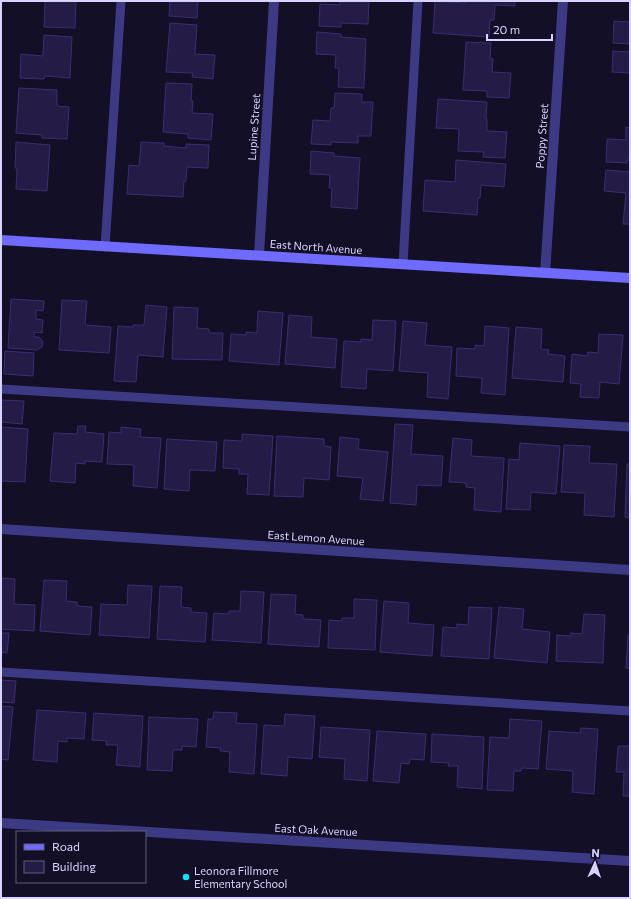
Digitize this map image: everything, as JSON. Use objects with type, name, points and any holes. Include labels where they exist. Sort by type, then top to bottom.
[{"type":"street","name":"Lupine Street","points":[[258,256],[274,1]]},
{"type":"street","name":"Poppy Street","points":[[545,273],[563,1]]},
{"type":"street","name":"East North Avenue","points":[[1,240],[630,278]]},
{"type":"street","name":"East Lemon Avenue","points":[[1,529],[630,570]]},
{"type":"street","name":"East Oak Avenue","points":[[1,823],[133,831]]},
{"type":"street","name":"East Oak Avenue","points":[[146,832],[630,861]]},
{"type":"lane","points":[[105,247],[121,1]]},
{"type":"lane","points":[[403,264],[418,1]]},
{"type":"lane","points":[[1,389],[630,427]]},
{"type":"lane","points":[[1,672],[630,711]]},
{"type":"building","points":[[45,1],[76,1],[75,28],[44,27]]},
{"type":"building","points":[[170,1],[198,1],[197,18],[169,16]]},
{"type":"building","points":[[340,1],[369,1],[368,24],[341,23],[341,27],[319,26],[320,4],[340,5]]},
{"type":"building","points":[[435,1],[465,3],[465,1],[515,1],[515,6],[495,5],[494,20],[490,20],[489,37],[433,33]]},
{"type":"building","points":[[614,21],[630,22],[630,44],[613,43]]},
{"type":"building","points":[[170,23],[197,25],[195,54],[215,55],[213,79],[192,77],[193,73],[166,72]]},
{"type":"building","points":[[317,32],[341,34],[341,37],[366,39],[364,88],[338,87],[339,68],[335,68],[336,55],[316,54]]},
{"type":"building","points":[[44,35],[72,37],[70,78],[45,76],[44,79],[20,78],[21,54],[43,56]]},
{"type":"building","points":[[466,42],[491,43],[490,58],[493,59],[492,72],[511,73],[509,98],[487,97],[487,91],[463,90]]},
{"type":"building","points":[[613,51],[630,52],[630,73],[612,72]]},
{"type":"building","points":[[166,83],[192,84],[192,113],[213,114],[211,140],[188,138],[188,134],[163,132]]},
{"type":"building","points":[[19,88],[57,90],[57,106],[69,107],[67,139],[42,138],[42,135],[16,133]]},
{"type":"building","points":[[335,93],[362,94],[362,102],[373,102],[371,136],[358,136],[358,143],[331,142],[331,145],[311,144],[313,120],[330,121],[331,108],[334,108]]},
{"type":"building","points":[[438,99],[487,102],[487,131],[507,132],[505,158],[483,157],[484,152],[458,151],[459,129],[436,128]]},
{"type":"building","points":[[626,127],[630,128],[630,160],[627,160],[627,163],[606,162],[607,139],[626,140]]},
{"type":"building","points":[[16,142],[50,145],[47,191],[16,189]]},
{"type":"building","points":[[141,142],[164,143],[164,146],[186,148],[186,144],[209,145],[208,168],[187,167],[183,197],[127,194],[129,165],[139,166]]},
{"type":"building","points":[[311,151],[334,153],[334,156],[360,158],[357,209],[331,207],[332,188],[329,188],[330,175],[310,174]]},
{"type":"building","points":[[456,160],[506,164],[504,187],[481,185],[480,198],[478,198],[477,215],[423,211],[425,180],[455,182]]},
{"type":"building","points":[[606,170],[630,172],[630,224],[623,224],[626,193],[604,191]]},
{"type":"building","points":[[11,299],[44,301],[43,311],[36,310],[36,319],[43,320],[42,333],[34,332],[34,337],[39,337],[43,342],[42,347],[37,350],[8,348]]},
{"type":"building","points":[[62,300],[87,301],[85,325],[111,327],[109,353],[59,350]]},
{"type":"building","points":[[146,305],[167,307],[163,357],[138,355],[136,382],[114,381],[118,326],[133,327],[133,325],[144,325]]},
{"type":"building","points":[[174,307],[198,308],[197,328],[209,329],[209,333],[223,333],[222,360],[172,359]]},
{"type":"building","points":[[258,311],[283,313],[279,365],[229,361],[231,334],[246,335],[246,332],[257,333]]},
{"type":"building","points":[[289,315],[312,317],[311,337],[337,339],[335,368],[285,364]]},
{"type":"building","points":[[373,320],[396,321],[393,371],[367,369],[366,389],[341,387],[344,341],[361,342],[361,339],[372,340]]},
{"type":"building","points":[[403,321],[427,323],[425,345],[452,347],[448,399],[427,397],[428,373],[399,371]]},
{"type":"building","points":[[485,326],[509,328],[505,395],[481,393],[482,378],[456,376],[457,348],[475,349],[475,345],[484,346]]},
{"type":"building","points":[[516,327],[542,329],[541,349],[549,350],[548,354],[565,356],[563,382],[512,378]]},
{"type":"building","points":[[599,334],[623,335],[619,384],[600,382],[599,398],[580,397],[581,384],[570,383],[572,354],[587,356],[588,352],[598,353]]},
{"type":"building","points":[[5,351],[34,353],[33,376],[4,374]]},
{"type":"building","points":[[1,400],[24,401],[22,424],[1,422]]},
{"type":"building","points":[[395,424],[413,425],[411,454],[443,456],[441,486],[417,485],[416,505],[390,503]]},
{"type":"building","points":[[78,426],[86,426],[85,432],[104,434],[102,462],[85,461],[85,464],[76,463],[75,483],[50,481],[54,433],[77,434]]},
{"type":"building","points":[[1,427],[28,429],[25,482],[1,481]]},
{"type":"building","points":[[121,427],[141,429],[140,437],[161,438],[157,488],[133,486],[134,465],[107,464],[109,432],[121,433]]},
{"type":"building","points":[[242,434],[273,436],[269,495],[247,494],[248,474],[239,474],[239,469],[223,468],[224,440],[242,441]]},
{"type":"building","points":[[277,436],[324,439],[324,446],[331,447],[329,480],[304,478],[303,497],[274,496]]},
{"type":"building","points":[[340,437],[359,439],[358,449],[388,452],[383,501],[360,499],[363,478],[337,476]]},
{"type":"building","points":[[453,438],[472,440],[471,456],[504,458],[501,512],[474,510],[475,488],[466,487],[466,483],[449,482]]},
{"type":"building","points":[[167,439],[217,442],[215,471],[190,470],[189,491],[164,489]]},
{"type":"building","points":[[520,443],[560,446],[556,494],[531,492],[530,510],[506,509],[509,459],[519,460]]},
{"type":"building","points":[[564,445],[590,446],[589,463],[617,464],[614,517],[584,515],[585,493],[561,492]]},
{"type":"building","points":[[627,464],[630,464],[630,518],[625,517]]},
{"type":"building","points":[[1,578],[15,579],[14,604],[35,605],[34,631],[1,629]]},
{"type":"building","points":[[44,580],[67,581],[66,601],[77,602],[77,606],[92,607],[90,635],[40,631]]},
{"type":"building","points":[[128,585],[152,586],[149,638],[99,635],[101,604],[127,605]]},
{"type":"building","points":[[160,586],[182,587],[181,607],[191,608],[191,612],[207,613],[205,642],[157,639]]},
{"type":"building","points":[[241,591],[264,592],[261,643],[212,640],[214,613],[229,614],[229,611],[240,611]]},
{"type":"building","points":[[271,594],[296,595],[295,614],[303,615],[303,619],[321,620],[319,647],[268,644]]},
{"type":"building","points":[[354,599],[377,600],[375,650],[328,648],[329,620],[342,621],[342,618],[354,618]]},
{"type":"building","points":[[384,601],[409,603],[408,623],[434,625],[432,656],[380,652]]},
{"type":"building","points":[[469,607],[492,608],[489,659],[441,656],[443,627],[457,628],[457,624],[468,625]]},
{"type":"building","points":[[499,607],[524,609],[522,629],[550,632],[547,663],[494,658]]},
{"type":"building","points":[[584,614],[605,615],[603,663],[556,661],[557,635],[571,636],[571,633],[582,634]]},
{"type":"building","points":[[1,633],[9,633],[7,653],[1,652]]},
{"type":"building","points":[[628,635],[630,635],[630,668],[626,668]]},
{"type":"building","points":[[1,680],[16,681],[14,703],[1,702]]},
{"type":"building","points":[[1,706],[13,707],[8,760],[1,759]]},
{"type":"building","points":[[37,710],[86,713],[84,739],[67,738],[67,742],[58,741],[57,762],[33,760]]},
{"type":"building","points":[[214,712],[237,713],[236,723],[257,724],[254,774],[229,772],[230,752],[220,751],[221,748],[206,747],[208,719],[213,719]]},
{"type":"building","points":[[94,713],[143,716],[140,767],[116,765],[118,745],[106,745],[107,741],[92,740]]},
{"type":"building","points":[[285,714],[315,716],[312,759],[288,757],[287,776],[261,774],[264,725],[284,726]]},
{"type":"building","points":[[149,717],[198,719],[196,747],[182,746],[182,750],[173,750],[172,771],[147,770]]},
{"type":"building","points":[[510,719],[542,721],[538,769],[522,768],[521,771],[514,771],[513,791],[487,790],[490,737],[509,738]]},
{"type":"building","points":[[321,727],[370,730],[367,781],[344,779],[345,759],[319,757]]},
{"type":"building","points":[[581,728],[598,729],[594,794],[572,792],[573,771],[546,769],[549,731],[580,733]]},
{"type":"building","points":[[377,731],[426,734],[424,760],[410,759],[409,764],[401,763],[399,783],[373,781]]},
{"type":"building","points":[[432,734],[484,737],[482,789],[457,787],[458,766],[448,766],[449,763],[431,762]]},
{"type":"building","points":[[618,746],[630,746],[630,796],[623,796],[624,772],[616,772]]},
{"type":"place","name":"Leonora Fillmore Elementary School","points":[[186,877]]}]
